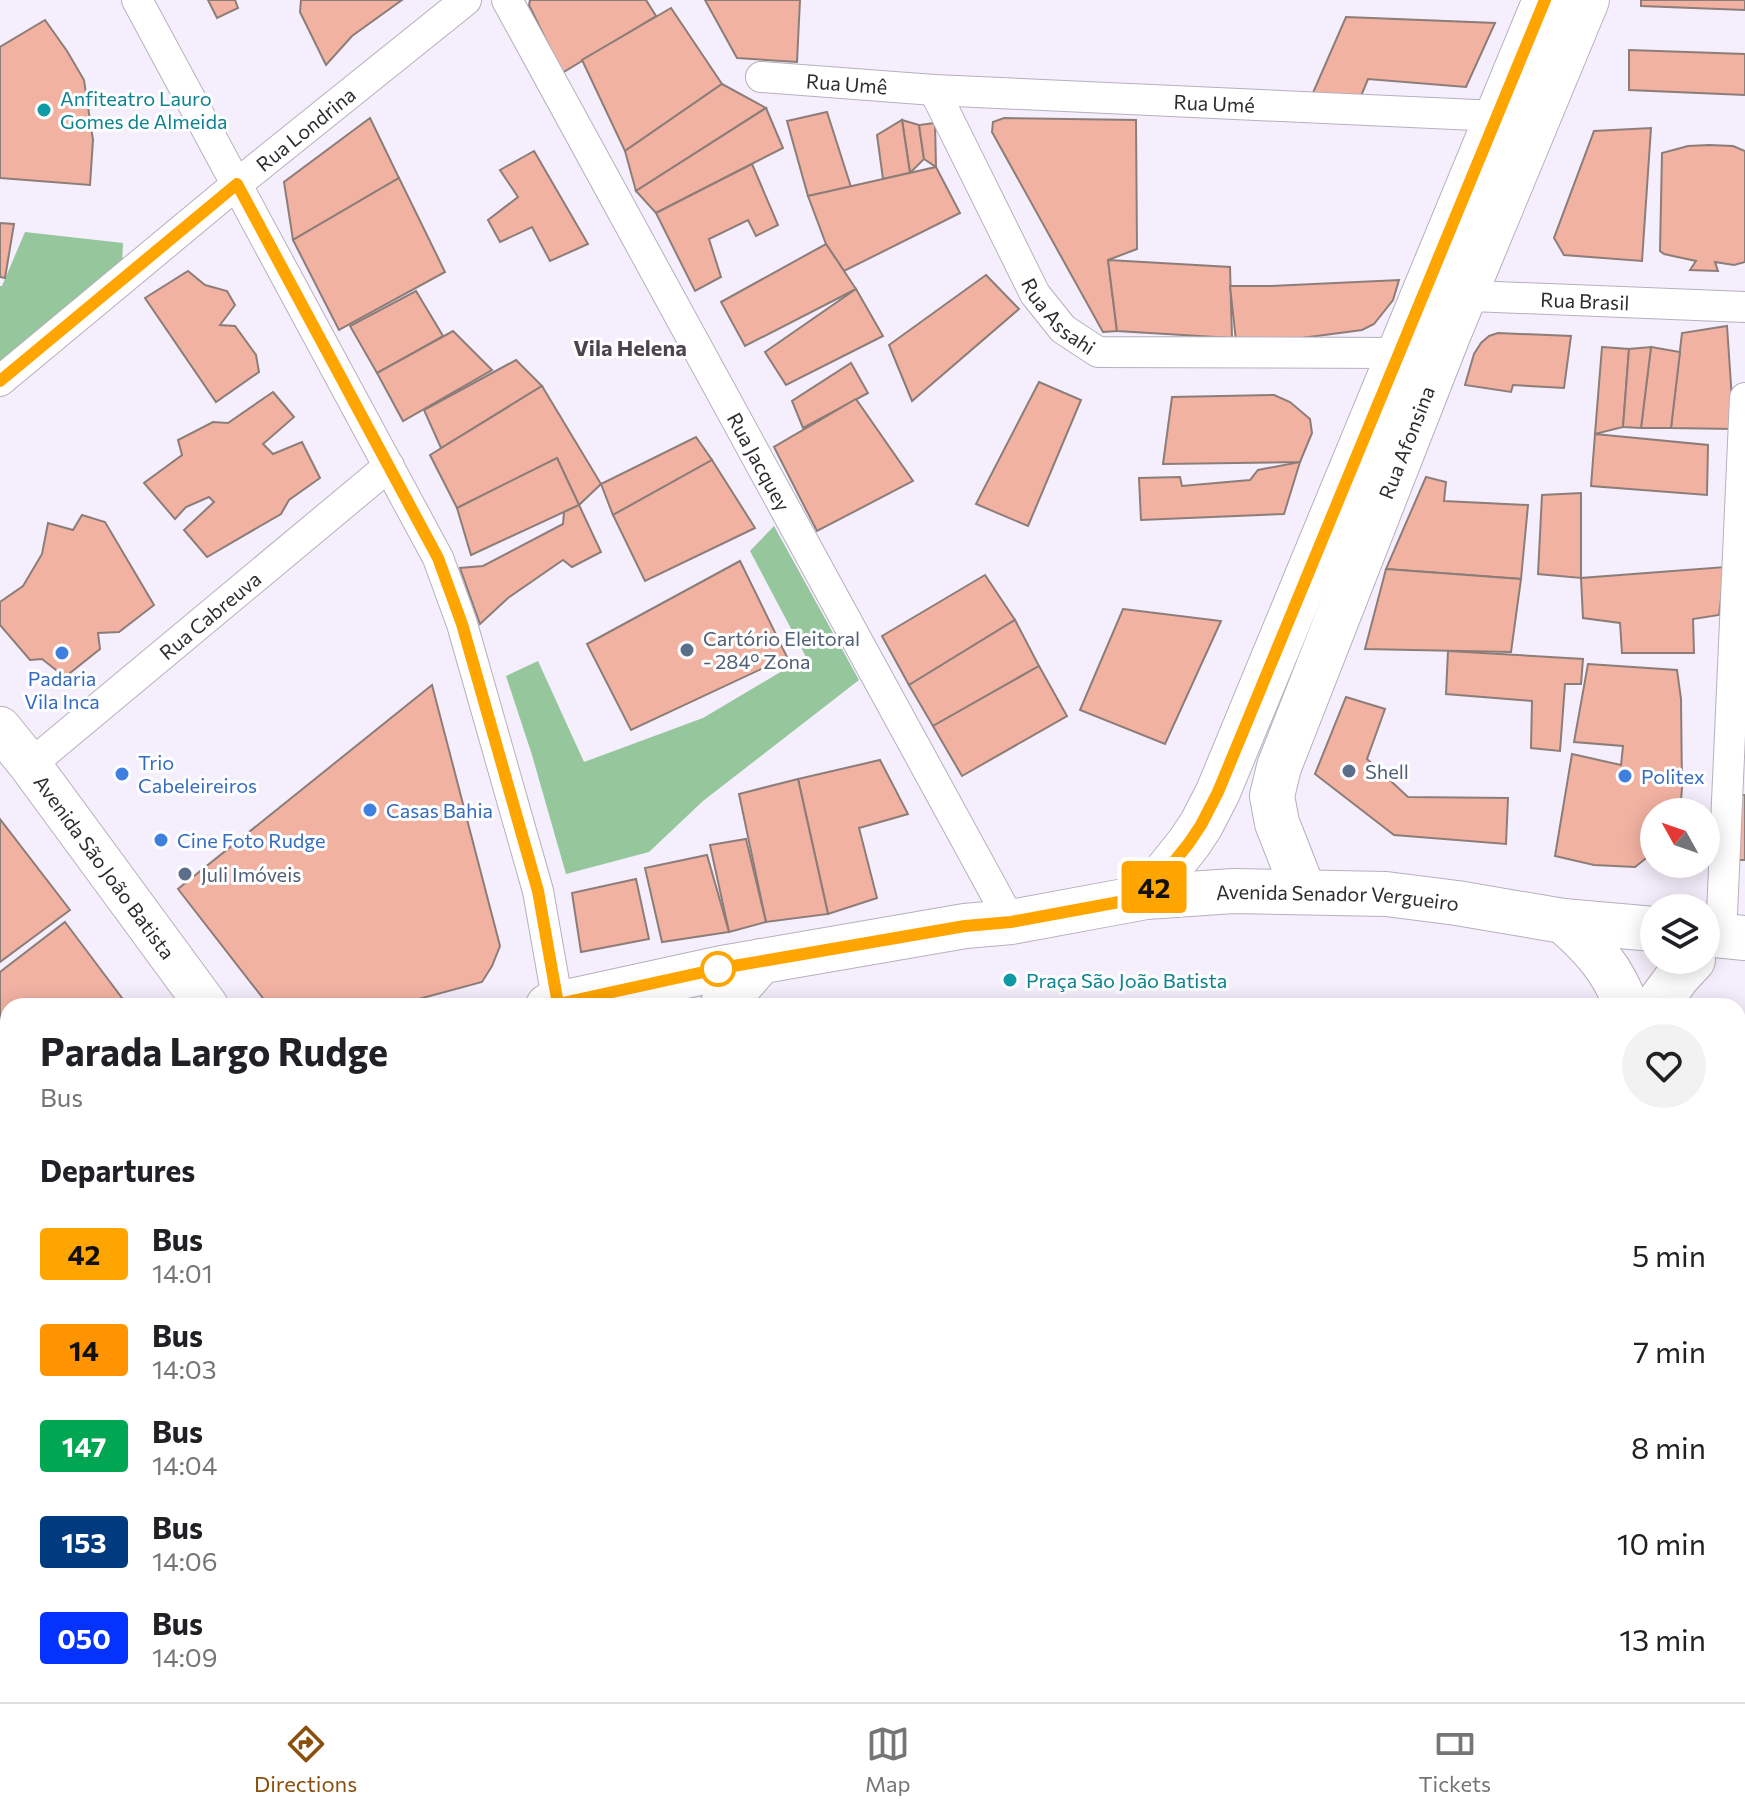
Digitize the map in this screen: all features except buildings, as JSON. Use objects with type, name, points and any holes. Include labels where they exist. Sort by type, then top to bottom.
[{"type":"main road","name":"Rua Afonsina","points":[[1304,892],[1277,823],[1272,796],[1279,767],[1444,295],[1497,116],[1545,0]]},
{"type":"main road","name":"Rua Afonsina","points":[[1146,897],[1189,843],[1218,792],[1399,353],[1444,295],[1587,0]]},
{"type":"main road","name":"Avenida São João Batista","points":[[0,728],[201,998]]},
{"type":"main road","name":"Avenida Senador Vergueiro","points":[[583,998],[761,961],[965,926],[1011,922],[1146,897],[1233,891],[1386,894],[1563,921],[1640,928]]},
{"type":"main road","points":[[1563,921],[1587,941],[1606,964],[1623,998]]},
{"type":"main road","points":[[729,998],[761,961]]},
{"type":"main road","points":[[1662,998],[1680,974]]},
{"type":"street","points":[[137,0],[438,558],[462,624],[538,891],[552,998]]},
{"type":"street","name":"Rua Londrina","points":[[0,381],[237,184],[466,0]]},
{"type":"street","name":"Rua Jacquey","points":[[507,0],[1011,922]]},
{"type":"street","name":"Rua Umê","points":[[761,77],[934,90]]},
{"type":"street","name":"Rua Umé","points":[[934,90],[1497,116]]},
{"type":"street","name":"Rua Assahi","points":[[934,90],[1035,294],[1063,329],[1098,352],[1399,353]]},
{"type":"street","name":"Rua Brasil","points":[[1444,295],[1745,307]]},
{"type":"street","points":[[1718,894],[1741,596],[1745,398]]},
{"type":"street","name":"Rua Cabreuva","points":[[30,765],[389,466]]},
{"type":"green space","points":[[25,232],[123,243],[122,266],[0,366],[0,286]]},
{"type":"green space","points":[[774,526],[859,680],[703,801],[649,852],[566,874],[506,676],[538,661],[584,762],[703,718],[806,657],[750,551]]},
{"type":"bus line","name":"42","points":[[584,998],[722,968],[1146,897],[1189,843],[1218,792],[1545,0]]},
{"type":"bus line","name":"42","points":[[0,381],[237,184],[438,558],[462,624],[538,891],[557,998]]},
{"type":"place","name":"Anfiteatro Lauro Gomes de Almeida","points":[[44,110]]},
{"type":"place","name":"Cartório Eleitoral - 284º Zona","points":[[687,650]]},
{"type":"place","name":"Padaria Vila Inca","points":[[62,653]]},
{"type":"place","name":"Shell","points":[[1349,771]]},
{"type":"place","name":"Trio Cabeleireiros","points":[[122,774]]},
{"type":"place","name":"Politex","points":[[1625,776]]},
{"type":"place","name":"Casas Bahia","points":[[370,810]]},
{"type":"place","name":"Cine Foto Rudge","points":[[161,840]]},
{"type":"place","name":"Juli Imóveis","points":[[185,874]]},
{"type":"place","name":"Praça São João Batista","points":[[1010,980]]},
{"type":"district","name":"Vila Helena","points":[[630,347]]}]
